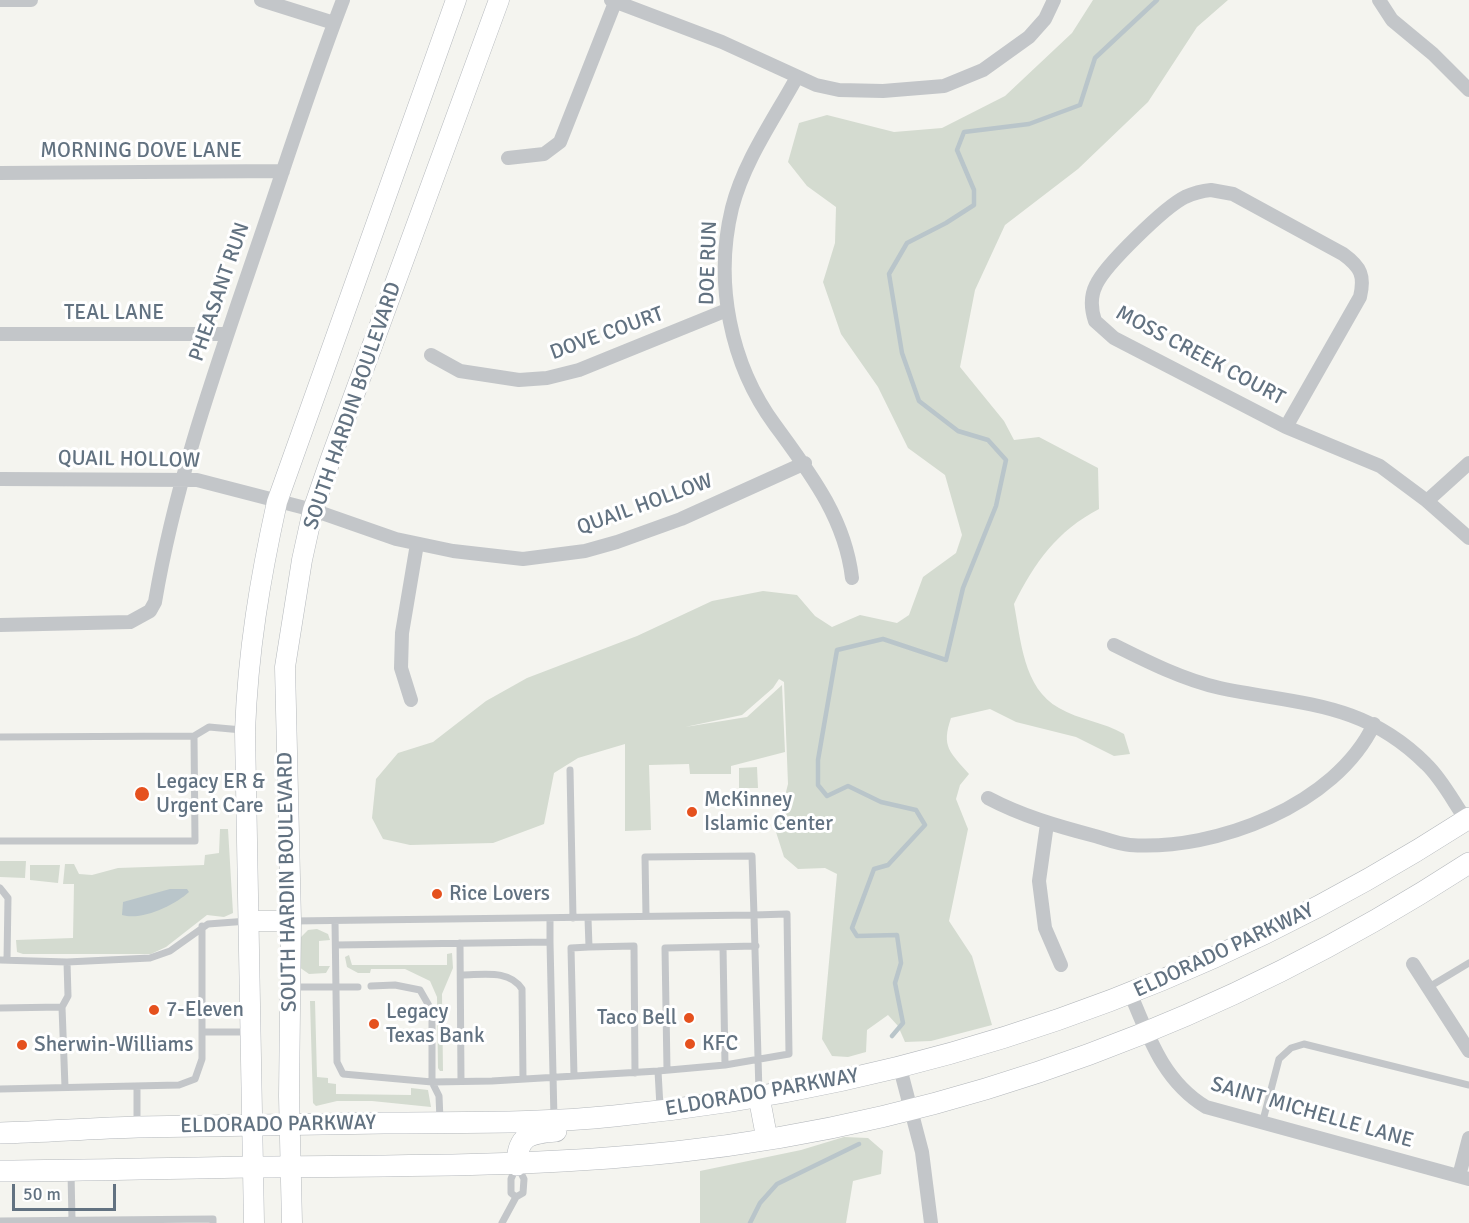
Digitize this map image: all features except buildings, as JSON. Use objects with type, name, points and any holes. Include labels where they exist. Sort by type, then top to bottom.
[{"type":"main road","name":"SOUTH HARDIN BOULEVARD","points":[[254,1223],[245,730],[247,670],[258,586],[277,502],[456,0]]},
{"type":"main road","name":"SOUTH HARDIN BOULEVARD","points":[[292,1223],[291,921],[285,667],[302,560],[313,510],[499,0]]},
{"type":"main road","name":"ELDORADO PARKWAY","points":[[0,1133],[138,1127],[290,1126],[611,1117],[759,1097],[900,1068],[1018,1034],[1131,995],[1280,927],[1468,821]]},
{"type":"main road","name":"ELDORADO PARKWAY","points":[[0,1172],[517,1165],[676,1152],[767,1139],[911,1109],[1055,1067],[1147,1033],[1327,950],[1469,863]]},
{"type":"main road","points":[[249,921],[291,921]]},
{"type":"main road","points":[[759,1097],[767,1139]]},
{"type":"main road","points":[[517,1165],[519,1147],[531,1135],[582,1129],[611,1117]]},
{"type":"street","points":[[0,0],[31,0]]},
{"type":"street","points":[[261,0],[334,23]]},
{"type":"street","name":"PHEASANT RUN","points":[[0,625],[130,622],[150,611],[155,602],[165,539],[181,479],[227,334],[343,0]]},
{"type":"street","points":[[508,158],[544,154],[560,142],[614,0],[722,42],[816,85],[839,90],[872,91],[916,90],[962,81],[983,70],[1029,37],[1045,20],[1054,0]]},
{"type":"street","points":[[1379,0],[1392,20],[1433,54],[1469,90]]},
{"type":"street","name":"DOE RUN","points":[[797,77],[751,160],[732,207],[727,254],[727,310],[738,353],[755,394],[774,424],[805,463],[838,522],[847,547],[852,578]]},
{"type":"street","name":"MORNING DOVE LANE","points":[[0,172],[283,171]]},
{"type":"street","name":"MOSS CREEK COURT","points":[[1286,427],[1360,297],[1363,275],[1356,263],[1343,254],[1233,194],[1211,190],[1198,191],[1183,198],[1159,217],[1103,273],[1095,286],[1091,300],[1095,321],[1114,338],[1286,427],[1380,466],[1427,501],[1469,538]]},
{"type":"street","name":"DOVE COURT","points":[[431,355],[460,371],[519,380],[548,378],[579,370],[727,310]]},
{"type":"street","name":"TEAL LANE","points":[[0,334],[227,334]]},
{"type":"street","name":"QUAIL HOLLOW","points":[[0,479],[181,479],[220,484],[277,502],[313,510],[417,544],[500,558],[524,559],[585,551],[681,519],[805,463]]},
{"type":"street","points":[[1427,501],[1469,463]]},
{"type":"street","points":[[411,700],[401,668],[402,633],[417,544]]},
{"type":"street","points":[[1114,645],[1194,680],[1221,688],[1305,702],[1374,724],[1428,765],[1468,821]]},
{"type":"street","points":[[988,798],[1047,824],[1129,844],[1188,842],[1238,830],[1310,796],[1325,784],[1366,741],[1374,724]]},
{"type":"street","points":[[1047,824],[1040,881],[1045,928],[1061,965]]},
{"type":"street","points":[[1413,964],[1469,1051]]},
{"type":"street","name":"SAINT MICHELLE LANE","points":[[1131,995],[1147,1033],[1169,1074],[1188,1096],[1206,1107],[1464,1178]]},
{"type":"street","points":[[900,1068],[927,1181],[931,1223]]},
{"type":"street","points":[[1464,1178],[1469,1138]]},
{"type":"lane","points":[[0,737],[194,736],[209,727],[245,730]]},
{"type":"lane","points":[[0,841],[195,841],[194,736]]},
{"type":"lane","points":[[570,770],[573,918]]},
{"type":"lane","points":[[646,916],[645,857],[752,856],[759,1097]]},
{"type":"lane","points":[[0,888],[8,898],[4,960],[67,962],[158,956],[176,947],[202,926],[215,922],[249,921]]},
{"type":"lane","points":[[291,921],[787,914],[789,1054],[725,1065],[523,1079],[432,1082],[343,1074],[337,1062],[335,921]]},
{"type":"lane","points":[[588,918],[589,947]]},
{"type":"lane","points":[[550,919],[554,1120]]},
{"type":"lane","points":[[0,1089],[185,1085],[195,1079],[202,1064],[202,926]]},
{"type":"lane","points":[[336,945],[550,942]]},
{"type":"lane","points":[[460,943],[460,1081]]},
{"type":"lane","points":[[574,1076],[571,948],[589,947],[634,946],[635,1073]]},
{"type":"lane","points":[[667,1070],[665,948],[756,946]]},
{"type":"lane","points":[[723,947],[725,1065]]},
{"type":"lane","points":[[65,1087],[62,1007],[68,996],[67,962]]},
{"type":"lane","points":[[1429,987],[1469,963]]},
{"type":"lane","points":[[461,975],[505,975],[515,979],[522,989],[523,1079]]},
{"type":"lane","points":[[371,986],[395,985],[420,990],[432,1011],[432,1082],[439,1096],[440,1122]]},
{"type":"lane","points":[[290,987],[358,987]]},
{"type":"lane","points":[[0,1008],[62,1007]]},
{"type":"lane","points":[[202,1032],[251,1032]]},
{"type":"lane","points":[[1262,1124],[1279,1059],[1291,1048],[1304,1044],[1469,1085]]},
{"type":"lane","points":[[658,1071],[661,1111]]},
{"type":"lane","points":[[137,1087],[138,1127]]},
{"type":"lane","points":[[516,1197],[512,1193],[511,1179],[517,1165]]},
{"type":"lane","points":[[502,1223],[516,1197],[523,1193],[524,1179],[517,1165]]},
{"type":"lane","points":[[67,1221],[71,1171]]},
{"type":"lane","points":[[0,1221],[213,1219],[213,1223]]},
{"type":"shaded area","points":[[1093,0],[1228,0],[1197,27],[1148,102],[1078,169],[1005,225],[975,290],[960,367],[1004,421],[1014,440],[1039,437],[1098,468],[1099,509],[1071,527],[1049,549],[1030,575],[1014,604],[1026,662],[1031,676],[1047,699],[1067,712],[1124,734],[1130,754],[1114,756],[1076,737],[1016,722],[990,709],[951,718],[947,743],[952,754],[969,774],[960,785],[956,799],[968,829],[949,921],[972,956],[992,1025],[931,1041],[905,1042],[898,1026],[888,1015],[867,1030],[866,1052],[848,1057],[832,1056],[822,1039],[837,874],[825,868],[798,869],[784,857],[776,832],[788,784],[784,682],[779,679],[773,688],[742,715],[685,727],[747,717],[782,685],[785,752],[731,766],[731,774],[690,774],[689,764],[649,765],[651,830],[625,831],[625,744],[578,758],[554,773],[544,824],[493,843],[410,845],[383,839],[372,818],[376,779],[398,753],[433,742],[486,701],[527,678],[637,636],[712,601],[763,591],[797,595],[815,616],[832,627],[860,615],[897,623],[909,615],[923,577],[956,553],[962,535],[945,475],[908,448],[878,387],[841,334],[823,282],[835,243],[836,207],[807,186],[788,162],[799,123],[827,115],[894,132],[942,128],[1005,96],[1072,33]]},
{"type":"shaded area","points":[[757,767],[758,788],[739,788],[739,768]]},
{"type":"shaded area","points":[[220,829],[228,829],[233,913],[224,917],[207,915],[166,947],[151,954],[23,954],[17,952],[16,940],[73,938],[74,884],[63,884],[65,864],[74,864],[79,874],[92,875],[118,868],[204,865],[205,855],[219,853]]},
{"type":"shaded area","points":[[0,861],[26,861],[25,878],[0,877]]},
{"type":"shaded area","points":[[30,865],[60,865],[58,883],[30,880]]},
{"type":"shaded area","points":[[170,889],[187,889],[189,892],[158,911],[139,916],[122,915],[123,902]]},
{"type":"shaded area","points":[[317,929],[328,934],[330,940],[319,941],[319,966],[330,966],[326,973],[309,974],[299,967],[299,939],[308,930]]},
{"type":"shaded area","points":[[452,953],[453,968],[442,994],[443,1071],[440,1071],[438,1068],[437,997],[430,981],[405,969],[371,969],[370,973],[358,973],[347,967],[345,957],[349,955],[352,965],[447,965],[447,954]]},
{"type":"shaded area","points":[[310,1001],[315,1001],[317,1077],[328,1078],[328,1083],[336,1084],[336,1094],[411,1095],[411,1088],[428,1090],[431,1107],[372,1101],[337,1101],[316,1106],[313,1103]]},
{"type":"shaded area","points":[[844,1137],[868,1138],[883,1151],[881,1174],[853,1181],[846,1223],[700,1223],[700,1171],[801,1150]]},
{"type":"waterway","points":[[892,1036],[903,1023],[895,983],[901,963],[897,935],[857,936],[852,928],[874,869],[888,865],[925,825],[916,810],[881,802],[848,786],[827,796],[818,785],[818,760],[837,650],[883,639],[946,660],[963,588],[996,506],[1006,460],[988,440],[958,431],[919,401],[902,353],[889,274],[907,243],[946,223],[974,205],[974,190],[957,150],[964,132],[1029,124],[1080,105],[1095,58],[1157,0]]},
{"type":"waterway","points":[[750,1223],[760,1203],[777,1184],[859,1144]]},
{"type":"place","name":"Legacy ER & Urgent Care","points":[[142,794]]},
{"type":"place","name":"McKinney Islamic Center","points":[[692,812]]},
{"type":"place","name":"Rice Lovers","points":[[437,894]]},
{"type":"place","name":"7-Eleven","points":[[154,1010]]},
{"type":"place","name":"Taco Bell","points":[[689,1018]]},
{"type":"place","name":"Legacy Texas Bank","points":[[374,1024]]},
{"type":"place","name":"KFC","points":[[690,1044]]},
{"type":"place","name":"Sherwin-Williams","points":[[22,1045]]}]
